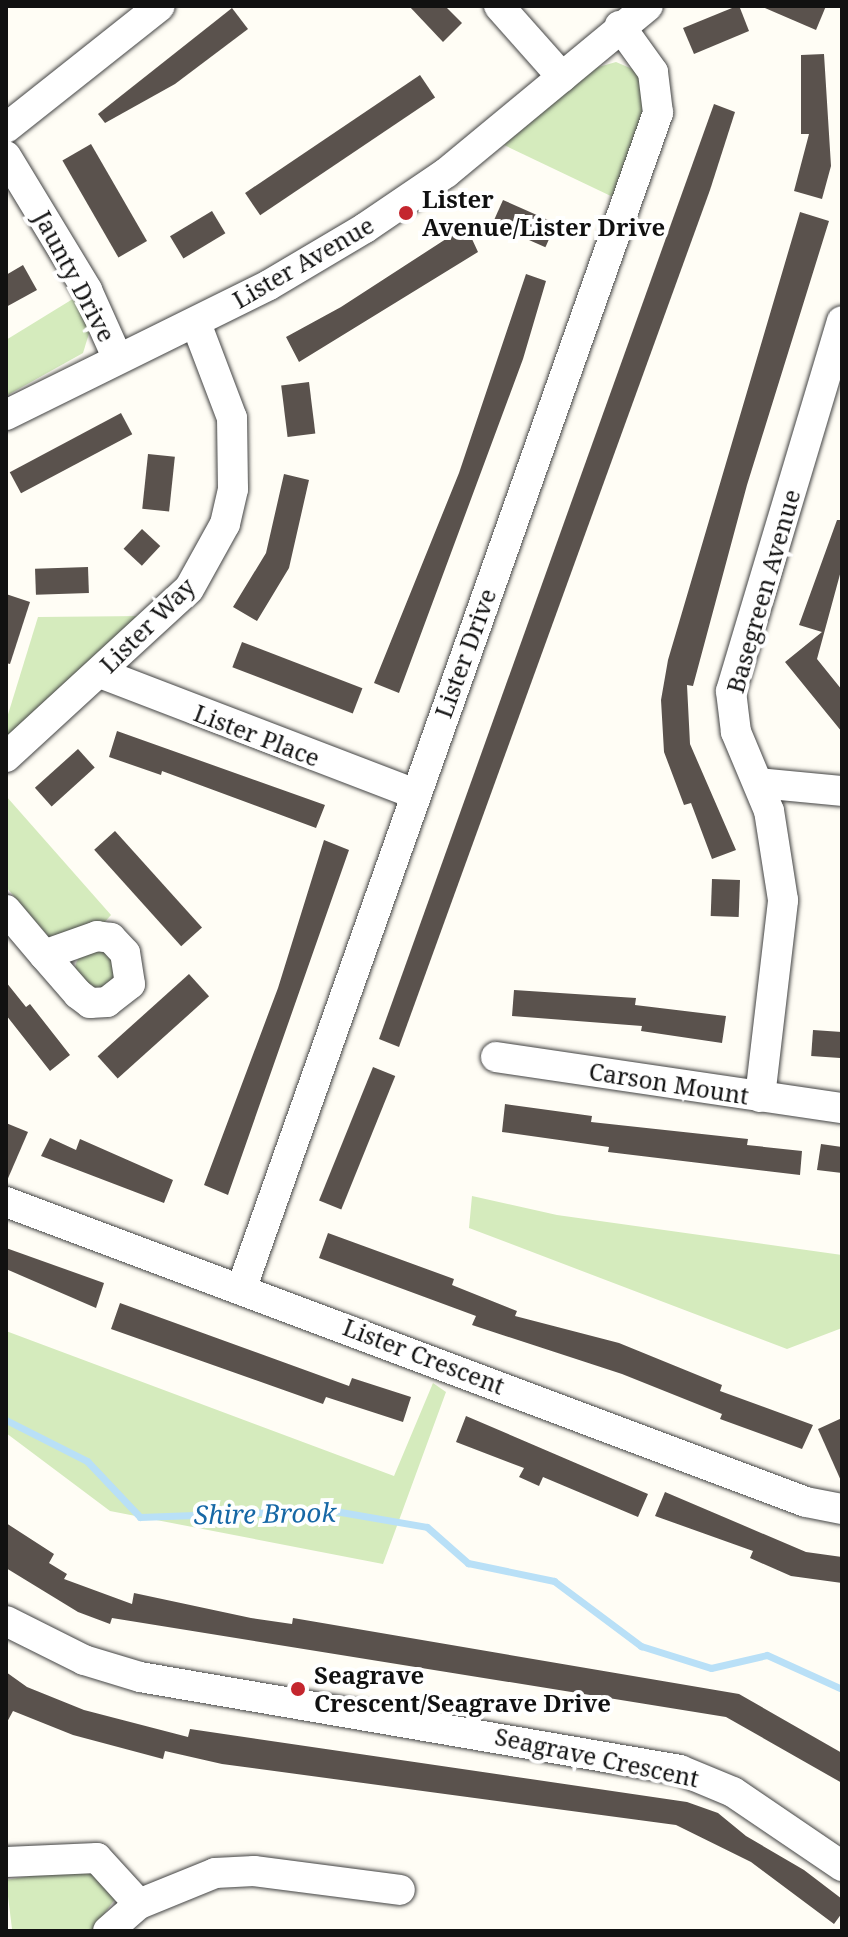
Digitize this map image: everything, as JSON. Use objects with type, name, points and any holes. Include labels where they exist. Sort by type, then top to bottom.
[{"type":"street","points":[[6,128],[160,6]]},
{"type":"street","points":[[499,6],[562,77]]},
{"type":"street","name":"Lister Avenue","points":[[6,415],[117,357],[196,323],[365,228],[446,173],[620,26],[648,6]]},
{"type":"street","name":"Lister Drive","points":[[242,1287],[658,113],[653,72],[620,26]]},
{"type":"street","name":"Jaunty Drive","points":[[6,156],[87,290],[117,357]]},
{"type":"street","name":"Basegreen Avenue","points":[[760,1097],[783,900],[776,842],[759,783],[736,732],[731,691],[842,321]]},
{"type":"street","name":"Lister Way","points":[[6,757],[189,589],[225,524],[233,489],[232,418],[196,323]]},
{"type":"street","name":"Lister Place","points":[[100,673],[415,794]]},
{"type":"street","points":[[759,783],[842,791]]},
{"type":"street","points":[[6,910],[44,955]]},
{"type":"street","name":"Carson Mount","points":[[496,1057],[842,1108]]},
{"type":"street","name":"Lister Crescent","points":[[6,1202],[242,1287],[806,1502],[842,1509]]},
{"type":"street","name":"Seagrave Crescent","points":[[6,1621],[84,1660],[140,1677],[680,1770],[733,1792],[842,1866]]},
{"type":"street","points":[[6,1862],[97,1858],[139,1904]]},
{"type":"street","points":[[108,1931],[139,1904],[215,1873],[254,1871],[400,1890]]},
{"type":"green space","points":[[616,62],[637,71],[646,86],[646,112],[615,198],[504,145],[595,68]]},
{"type":"green space","points":[[76,297],[91,327],[83,353],[6,396],[6,340]]},
{"type":"green space","points":[[145,616],[6,746],[6,721],[38,617]]},
{"type":"green space","points":[[6,796],[111,915],[102,925],[50,938],[6,887]]},
{"type":"green space","points":[[95,950],[109,956],[115,970],[109,984],[95,990],[81,984],[75,970],[81,956]]},
{"type":"green space","points":[[472,1196],[557,1215],[842,1255],[842,1328],[787,1349],[469,1228]]},
{"type":"green space","points":[[6,1331],[394,1476],[433,1383],[446,1392],[383,1564],[110,1511],[6,1433]]},
{"type":"green space","points":[[96,1865],[125,1885],[92,1931],[6,1931],[12,1929],[6,1880]]},
{"type":"building","points":[[409,6],[445,6],[462,23],[443,42]]},
{"type":"building","points":[[760,6],[826,6],[816,30]]},
{"type":"building","points":[[232,8],[248,29],[175,84],[105,123],[98,114]]},
{"type":"building","points":[[732,8],[740,8],[749,31],[694,54],[683,28]]},
{"type":"building","points":[[824,54],[831,166],[822,199],[794,191],[809,134],[801,134],[801,55]]},
{"type":"building","points":[[420,75],[435,97],[260,215],[245,193]]},
{"type":"building","points":[[714,104],[735,112],[710,190],[399,1047],[379,1039]]},
{"type":"building","points":[[91,144],[147,241],[118,257],[62,160]]},
{"type":"building","points":[[503,200],[556,224],[545,247],[492,224]]},
{"type":"building","points":[[212,211],[225,233],[183,259],[170,236]]},
{"type":"building","points":[[800,212],[829,221],[747,485],[693,686],[687,685],[690,744],[736,850],[712,859],[691,803],[684,805],[664,752],[661,700],[668,660]]},
{"type":"building","points":[[466,226],[478,252],[299,362],[286,337],[341,307]]},
{"type":"building","points":[[23,265],[37,290],[6,307],[6,275]]},
{"type":"building","points":[[526,274],[546,281],[523,359],[399,693],[374,683],[459,473]]},
{"type":"building","points":[[309,382],[315,434],[288,437],[281,385]]},
{"type":"building","points":[[121,413],[132,434],[21,493],[10,472]]},
{"type":"building","points":[[148,454],[175,457],[169,512],[142,509]]},
{"type":"building","points":[[284,474],[309,480],[289,568],[257,621],[233,607],[266,553]]},
{"type":"building","points":[[837,520],[842,520],[842,567],[817,659],[842,690],[842,732],[785,662],[822,632],[799,625]]},
{"type":"building","points":[[142,529],[160,546],[142,566],[124,549]]},
{"type":"building","points":[[88,567],[89,593],[36,595],[35,569]]},
{"type":"building","points":[[6,594],[30,602],[10,664],[6,663]]},
{"type":"building","points":[[242,642],[362,688],[353,713],[232,667]]},
{"type":"building","points":[[117,731],[325,805],[316,828],[162,771],[161,775],[109,757]]},
{"type":"building","points":[[78,749],[95,768],[52,806],[35,788]]},
{"type":"building","points":[[115,831],[202,928],[181,946],[94,850]]},
{"type":"building","points":[[324,840],[349,850],[228,1195],[204,1185],[278,988]]},
{"type":"building","points":[[712,879],[740,880],[739,917],[711,916]]},
{"type":"building","points":[[189,974],[209,996],[118,1079],[98,1056]]},
{"type":"building","points":[[6,982],[26,1007],[30,1004],[70,1055],[50,1071],[6,1015]]},
{"type":"building","points":[[514,990],[636,998],[635,1005],[726,1016],[722,1043],[641,1031],[642,1026],[512,1016]]},
{"type":"building","points":[[813,1030],[842,1032],[840,1058],[811,1056]]},
{"type":"building","points":[[373,1067],[395,1076],[341,1210],[319,1201]]},
{"type":"building","points":[[505,1104],[592,1116],[591,1122],[748,1139],[747,1145],[802,1151],[800,1175],[608,1152],[609,1147],[502,1132]]},
{"type":"building","points":[[6,1123],[28,1132],[6,1183]]},
{"type":"building","points":[[50,1138],[76,1150],[80,1139],[173,1180],[164,1203],[41,1156]]},
{"type":"building","points":[[821,1144],[842,1147],[842,1173],[817,1170]]},
{"type":"building","points":[[328,1233],[454,1279],[452,1285],[517,1311],[515,1316],[619,1343],[722,1385],[720,1391],[813,1425],[802,1449],[720,1419],[722,1414],[622,1374],[472,1325],[476,1316],[319,1258]]},
{"type":"building","points":[[6,1248],[104,1283],[96,1308],[6,1269]]},
{"type":"building","points":[[120,1303],[349,1386],[352,1378],[411,1397],[403,1422],[326,1397],[323,1404],[111,1329]]},
{"type":"building","points":[[466,1416],[648,1494],[638,1517],[543,1477],[539,1486],[519,1477],[524,1468],[456,1442]]},
{"type":"building","points":[[842,1418],[842,1483],[818,1429]]},
{"type":"building","points":[[665,1492],[806,1552],[842,1557],[842,1583],[791,1576],[750,1558],[753,1551],[655,1516]]},
{"type":"building","points":[[6,1523],[54,1554],[49,1563],[67,1574],[64,1579],[132,1604],[134,1593],[251,1618],[292,1624],[293,1618],[739,1694],[842,1753],[842,1783],[726,1717],[112,1618],[110,1624],[78,1612],[6,1568]]},
{"type":"building","points":[[6,1672],[27,1687],[84,1710],[188,1737],[190,1729],[687,1802],[718,1813],[746,1836],[804,1870],[842,1899],[842,1913],[834,1924],[751,1862],[676,1825],[222,1764],[165,1751],[163,1759],[73,1735],[13,1711],[6,1724]]},
{"type":"waterway","name":"Shire Brook","points":[[6,1420],[87,1461],[140,1517],[329,1510],[427,1527],[468,1563],[554,1581],[641,1646],[711,1668],[767,1655],[842,1689]]},
{"type":"place","name":"Lister Avenue/Lister Drive","points":[[406,213]]},
{"type":"place","name":"Seagrave Crescent/Seagrave Drive","points":[[298,1689]]}]
